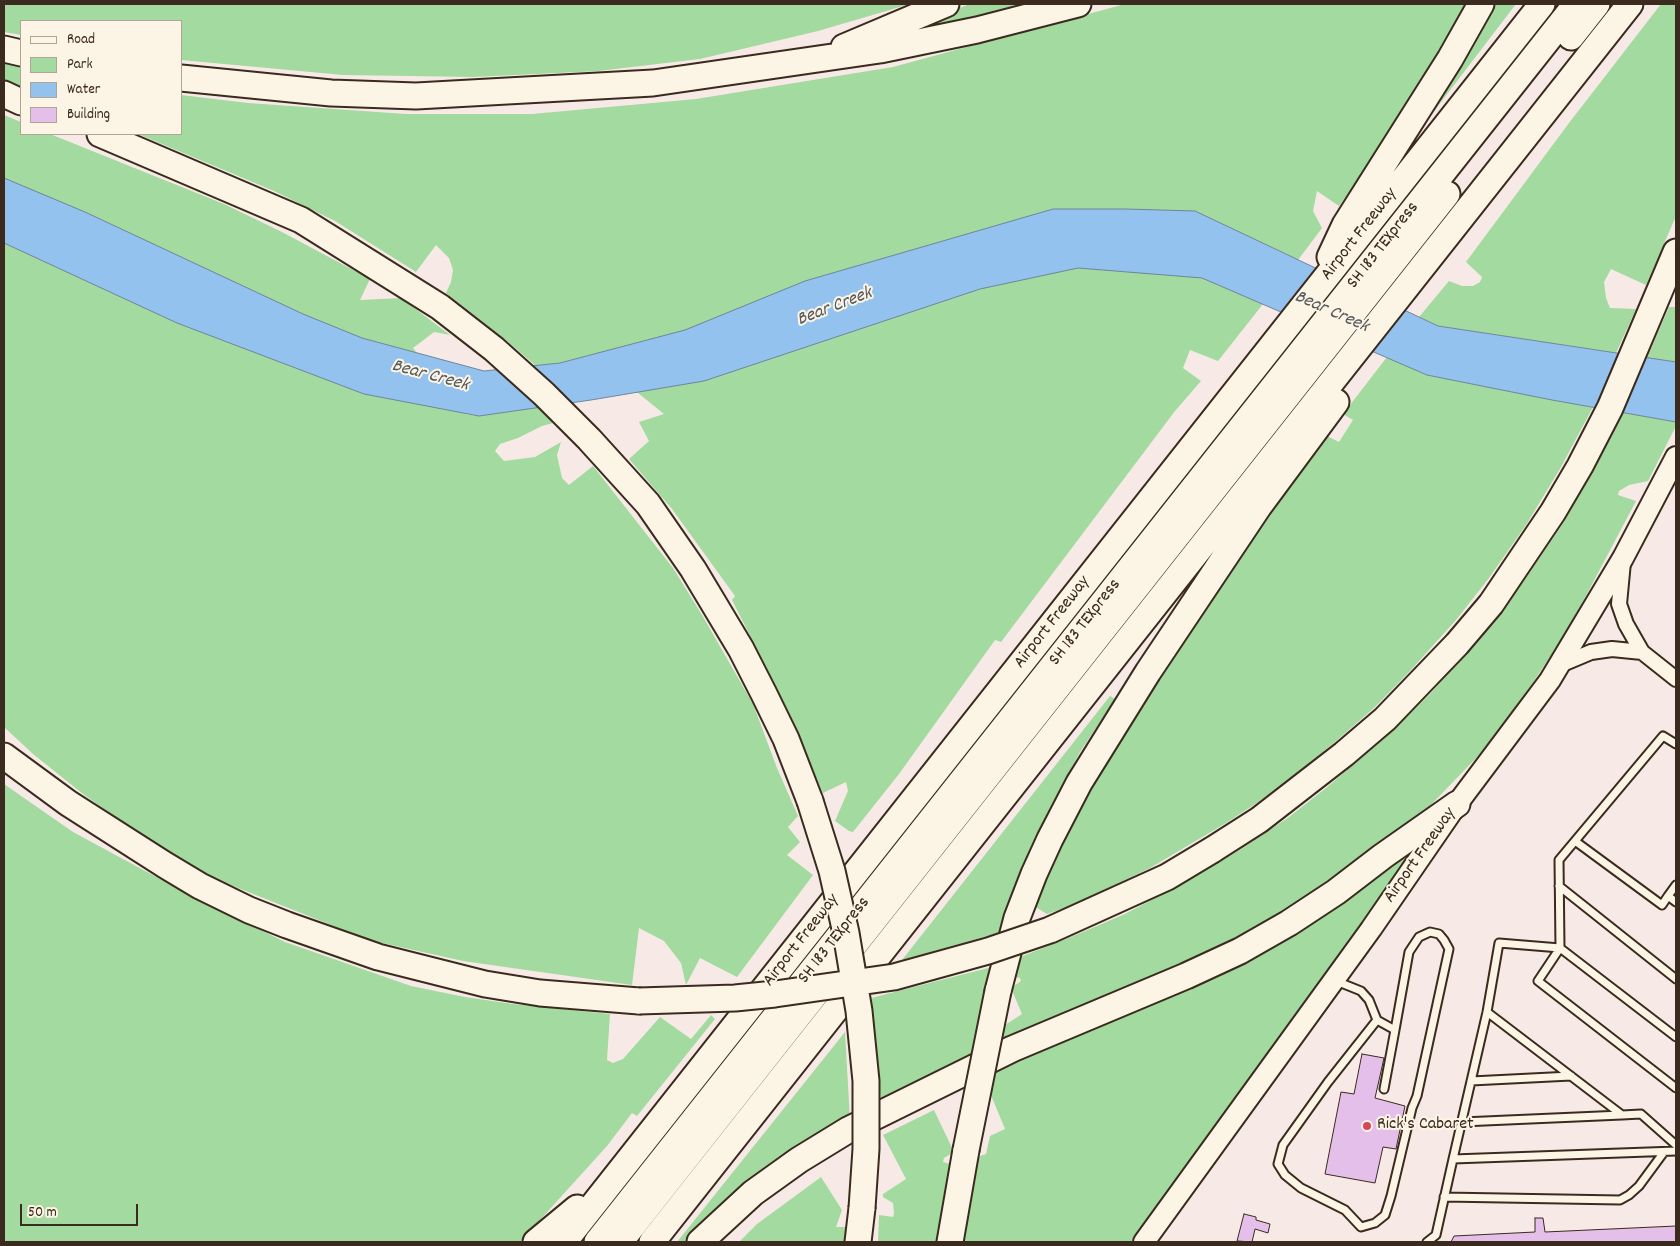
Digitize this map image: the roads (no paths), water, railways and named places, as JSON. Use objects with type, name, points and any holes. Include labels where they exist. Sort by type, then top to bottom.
[{"type":"highway","points":[[816,59],[946,4]]},
{"type":"highway","points":[[182,78],[331,93],[416,96],[653,83],[880,50],[977,30],[1078,4]]},
{"type":"highway","points":[[1354,228],[1422,105],[1481,4]]},
{"type":"highway","name":"Airport Freeway","points":[[564,1242],[1312,296],[1354,228],[1542,4]]},
{"type":"highway","name":"SH 183 TEXpress","points":[[1395,246],[1576,4]]},
{"type":"highway","name":"SH 183 TEXpress","points":[[596,1242],[1395,246],[1597,4]]},
{"type":"highway","points":[[652,1242],[1315,417],[1434,262],[1495,175],[1630,4]]},
{"type":"highway","points":[[4,49],[20,53]]},
{"type":"highway","points":[[4,94],[20,102]]},
{"type":"highway","points":[[102,135],[301,220],[440,307],[494,349],[544,394],[589,439],[648,504],[676,545],[714,602],[781,730],[810,800],[832,872],[846,932],[859,1011],[866,1081],[866,1150],[858,1242]]},
{"type":"highway","points":[[4,756],[68,803],[165,866],[241,906],[378,958],[486,984],[540,993],[640,1001],[687,1000],[775,994],[894,977],[988,951],[1050,930],[1159,881],[1259,820],[1344,754],[1385,719],[1457,644],[1491,604],[1553,512],[1580,466],[1610,408],[1676,252]]},
{"type":"highway","name":"SH 183 TEXpress","points":[[620,1242],[1274,399]]},
{"type":"highway","points":[[950,1242],[966,1150],[998,991],[1017,918],[1050,839],[1079,783],[1159,655],[1259,506],[1315,417]]},
{"type":"highway","points":[[700,1242],[753,1193],[799,1160],[848,1130],[1012,1049],[1186,976],[1240,951],[1289,923],[1336,892],[1457,804]]},
{"type":"highway","points":[[536,1242],[614,1178]]},
{"type":"main road","name":"Airport Freeway","points":[[1144,1242],[1334,980],[1457,804],[1532,706],[1560,665],[1623,558],[1676,457]]},
{"type":"street","points":[[1623,558],[1619,604],[1626,624],[1642,652],[1676,679]]},
{"type":"street","points":[[1560,665],[1591,652],[1612,649],[1642,652]]},
{"type":"lane","points":[[1676,744],[1663,736],[1559,860],[1560,948],[1538,981],[1676,1088]]},
{"type":"lane","points":[[1575,841],[1662,905],[1676,885]]},
{"type":"lane","points":[[1559,886],[1676,979]]},
{"type":"lane","points":[[1668,896],[1676,902]]},
{"type":"lane","points":[[1377,1020],[1328,1082],[1283,1145],[1278,1164],[1285,1175],[1301,1188],[1345,1210],[1361,1227],[1375,1223],[1385,1215],[1412,1108],[1417,1096],[1449,948],[1439,934],[1430,932],[1418,937],[1409,952],[1384,1089]]},
{"type":"lane","points":[[1427,1242],[1436,1235],[1486,1012],[1499,943],[1560,948],[1676,1037]]},
{"type":"lane","points":[[1334,980],[1361,991],[1368,1000],[1377,1020],[1394,1030]]},
{"type":"lane","points":[[1486,1012],[1622,1115]]},
{"type":"lane","points":[[1471,1081],[1572,1076]]},
{"type":"lane","points":[[1462,1122],[1641,1114],[1676,1145]]},
{"type":"lane","points":[[1453,1158],[1676,1151]]},
{"type":"lane","points":[[1444,1197],[1620,1200],[1639,1186],[1664,1152]]},
{"type":"water","name":"Bear Creek","points":[[4,178],[85,212],[303,314],[362,338],[484,371],[560,363],[685,330],[805,281],[1053,209],[1195,211],[1438,326],[1676,362],[1676,422],[1427,375],[1202,278],[1078,268],[980,289],[704,381],[479,416],[364,394],[177,323],[4,243]]},
{"type":"place","name":"Rick's Cabaret","points":[[1367,1126]]}]
